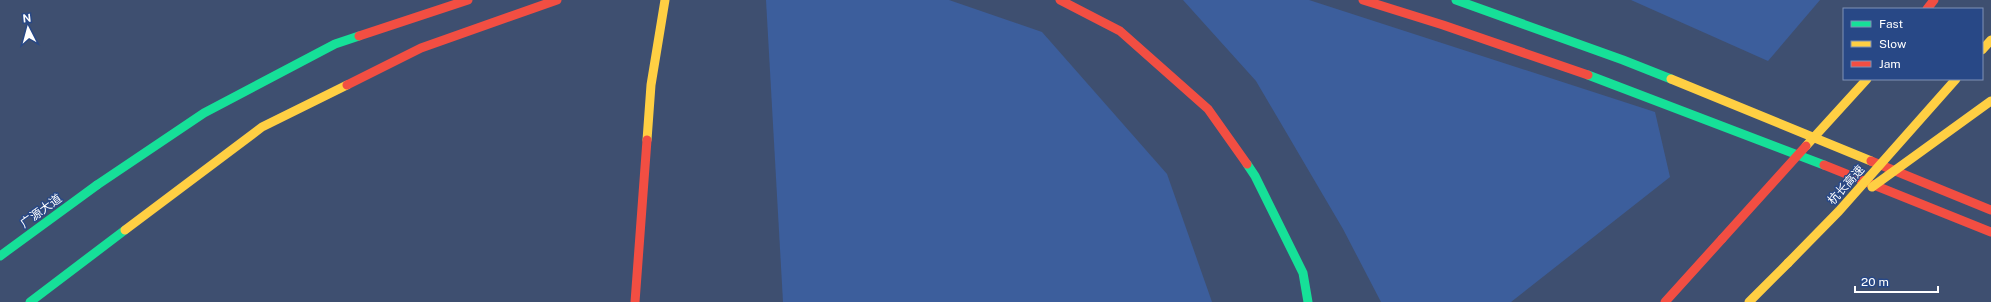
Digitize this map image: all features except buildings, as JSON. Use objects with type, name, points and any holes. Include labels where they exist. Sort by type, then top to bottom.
[{"type":"main road","name":"广源大道","points":[[0,256],[97,185],[204,114],[335,44],[468,0]]},
{"type":"main road","points":[[30,302],[262,127],[421,48],[556,0]]},
{"type":"main road","points":[[635,302],[651,85],[665,0]]},
{"type":"main road","points":[[1060,0],[1120,32],[1208,109],[1255,176],[1303,273],[1308,302]]},
{"type":"main road","points":[[1363,0],[1430,20],[1623,87],[1991,232]]},
{"type":"main road","points":[[1456,0],[1623,60],[1991,210]]},
{"type":"main road","points":[[1928,8],[1934,0]]},
{"type":"main road","points":[[1983,49],[1991,40]]},
{"type":"main road","points":[[1665,302],[1866,80]]},
{"type":"main road","name":"杭长高速","points":[[1750,302],[1839,211],[1955,80]]},
{"type":"main road","points":[[1839,211],[1991,101]]},
{"type":"shaded area","points":[[766,0],[949,0],[1042,32],[1167,174],[1212,302],[783,302]]},
{"type":"shaded area","points":[[1183,0],[1309,0],[1655,112],[1670,177],[1511,302],[1381,302],[1343,229],[1256,81]]},
{"type":"shaded area","points":[[1631,0],[1820,0],[1768,61]]},
{"type":"traffic: fast","points":[[1456,0],[1623,60],[1671,79]]},
{"type":"traffic: fast","points":[[97,185],[204,113],[335,44],[359,36]]},
{"type":"traffic: fast","points":[[1588,75],[1824,165]]},
{"type":"traffic: fast","points":[[1247,164],[1255,176],[1303,273],[1308,302]]},
{"type":"traffic: fast","points":[[0,256],[97,185]]},
{"type":"traffic: fast","points":[[30,302],[125,230]]},
{"type":"traffic: slow","points":[[647,140],[651,85],[665,0]]},
{"type":"traffic: slow","points":[[1983,49],[1991,40]]},
{"type":"traffic: slow","points":[[1671,79],[1871,161]]},
{"type":"traffic: slow","points":[[1806,146],[1866,80]]},
{"type":"traffic: slow","points":[[1788,263],[1839,211],[1955,80]]},
{"type":"traffic: slow","points":[[125,230],[262,127],[347,85]]},
{"type":"traffic: slow","points":[[1872,187],[1991,101]]},
{"type":"traffic: slow","points":[[1749,302],[1788,263]]},
{"type":"traffic: jam","points":[[359,36],[468,0]]},
{"type":"traffic: jam","points":[[347,85],[421,48],[557,0]]},
{"type":"traffic: jam","points":[[1060,0],[1120,31],[1208,109],[1247,164]]},
{"type":"traffic: jam","points":[[1363,0],[1443,25],[1588,75]]},
{"type":"traffic: jam","points":[[1928,8],[1934,0]]},
{"type":"traffic: jam","points":[[635,302],[647,140]]},
{"type":"traffic: jam","points":[[1722,239],[1806,146]]},
{"type":"traffic: jam","points":[[1871,161],[1991,210]]},
{"type":"traffic: jam","points":[[1824,165],[1991,232]]},
{"type":"traffic: jam","points":[[1665,302],[1722,239]]}]
